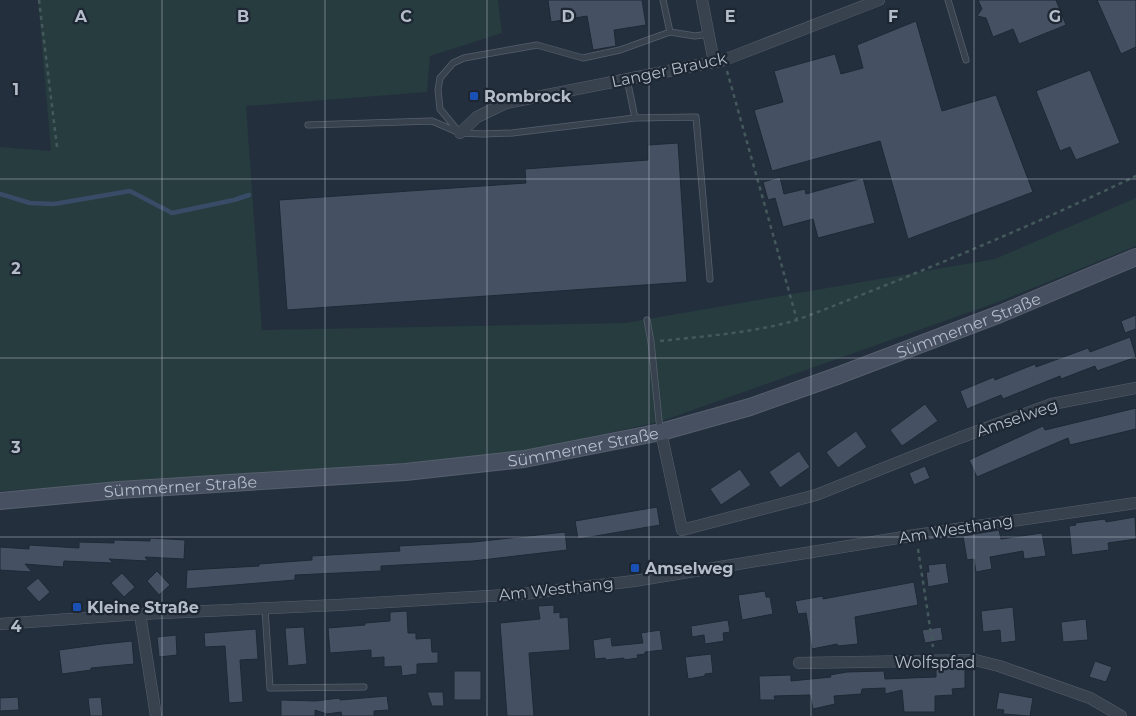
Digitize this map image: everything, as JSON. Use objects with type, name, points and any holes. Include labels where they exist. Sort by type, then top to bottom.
[{"type":"main road","name":"Sümmerner Straße","points":[[0,500],[119,490],[405,472],[524,459],[661,432],[750,407],[837,376],[1000,314],[1136,258]]},
{"type":"street","points":[[702,0],[709,34],[719,61]]},
{"type":"street","name":"Langer Brauck","points":[[460,133],[477,117],[506,103],[719,61],[880,0]]},
{"type":"street","name":"Amselweg","points":[[661,432],[682,530],[816,495],[959,438],[1052,404],[1136,388]]},
{"type":"street","name":"Am Westhang","points":[[0,624],[140,614],[523,594],[634,581],[916,535],[1136,502]]},
{"type":"street","points":[[140,614],[156,716]]},
{"type":"street","name":"Wolfspfad","points":[[799,663],[975,660],[999,666],[1090,698],[1121,716]]},
{"type":"lane","points":[[663,0],[670,32]]},
{"type":"lane","points":[[948,0],[966,60]]},
{"type":"lane","points":[[460,133],[440,109],[438,90],[440,78],[453,63],[464,58],[537,45],[583,58],[620,50],[670,32],[695,36],[709,34]]},
{"type":"lane","points":[[627,80],[635,118]]},
{"type":"lane","points":[[308,125],[432,121],[460,133],[512,133],[635,118],[696,117],[710,279]]},
{"type":"lane","points":[[647,320],[661,432]]},
{"type":"lane","points":[[265,608],[270,688],[364,687]]},
{"type":"path","points":[[39,0],[57,147]]},
{"type":"path","points":[[719,61],[738,114],[797,320]]},
{"type":"path","points":[[651,342],[736,333],[797,320],[961,255],[1071,207],[1136,176]]},
{"type":"path","points":[[916,535],[935,661]]},
{"type":"green space","points":[[38,0],[498,0],[502,33],[430,56],[427,92],[246,106],[262,330],[625,323],[995,259],[1136,198],[1136,246],[1001,301],[659,422],[524,451],[416,462],[0,491],[0,147],[51,151]]},
{"type":"building","points":[[548,0],[642,0],[646,25],[614,30],[616,46],[593,50],[587,16],[551,22]]},
{"type":"building","points":[[978,0],[1056,0],[1066,25],[1019,44],[1013,29],[993,37],[986,18],[977,16],[982,9]]},
{"type":"building","points":[[1097,0],[1136,0],[1136,47],[1121,54]]},
{"type":"building","points":[[916,21],[942,111],[996,95],[1033,192],[908,239],[880,141],[772,171],[754,110],[783,102],[774,71],[835,54],[841,74],[863,68],[857,45]]},
{"type":"building","points":[[1090,70],[1120,143],[1076,160],[1070,147],[1060,151],[1036,91]]},
{"type":"building","points":[[678,143],[687,282],[287,310],[279,200],[526,183],[525,169],[648,160],[648,145]]},
{"type":"building","points":[[780,177],[784,194],[805,189],[806,194],[863,178],[875,223],[818,238],[813,219],[783,227],[775,198],[768,200],[763,182]]},
{"type":"building","points":[[1136,315],[1136,329],[1125,333],[1121,321]]},
{"type":"building","points":[[1130,337],[1136,357],[1097,371],[1095,366],[1061,379],[1060,376],[1003,399],[1001,395],[967,409],[960,391],[994,377],[995,380],[1035,364],[1036,367],[1088,348],[1090,352]]},
{"type":"building","points":[[925,404],[938,421],[902,446],[890,430]]},
{"type":"building","points":[[1136,408],[1136,429],[1070,445],[1068,438],[977,477],[969,460],[1043,426],[1045,430]]},
{"type":"building","points":[[856,431],[867,447],[838,468],[826,452]]},
{"type":"building","points":[[799,451],[810,467],[780,488],[769,472]]},
{"type":"building","points":[[925,466],[930,478],[914,485],[909,473]]},
{"type":"building","points":[[740,469],[751,485],[721,505],[710,489]]},
{"type":"building","points":[[657,507],[660,525],[578,539],[575,521]]},
{"type":"building","points":[[1135,517],[1136,539],[1108,543],[1109,550],[1072,555],[1069,526],[1076,525],[1075,523],[1105,519],[1106,522]]},
{"type":"building","points":[[999,530],[1001,539],[1042,533],[1046,556],[1024,559],[1023,551],[990,557],[992,569],[976,572],[974,559],[967,560],[963,536]]},
{"type":"building","points":[[565,532],[567,550],[473,561],[381,566],[381,571],[295,575],[295,580],[186,589],[187,570],[259,566],[259,564],[312,560],[312,556],[400,551],[399,546],[474,542]]},
{"type":"building","points":[[150,538],[185,540],[184,559],[145,557],[148,561],[109,559],[113,563],[64,561],[63,567],[25,564],[32,572],[0,570],[0,547],[29,549],[29,545],[79,548],[79,542],[114,543],[114,540],[150,541]]},
{"type":"building","points":[[946,563],[949,583],[928,587],[926,572],[929,572],[928,565]]},
{"type":"building","points":[[157,571],[170,585],[159,595],[147,581]]},
{"type":"building","points":[[122,573],[135,587],[124,597],[111,583]]},
{"type":"building","points":[[38,578],[50,592],[39,602],[26,588]]},
{"type":"building","points":[[914,582],[918,605],[855,617],[858,644],[838,646],[837,644],[812,649],[806,613],[798,614],[795,601],[823,596],[823,599]]},
{"type":"building","points":[[765,591],[766,597],[770,597],[773,614],[742,620],[738,595]]},
{"type":"building","points":[[554,605],[554,613],[560,612],[560,618],[568,617],[570,650],[529,653],[534,716],[507,716],[500,623],[540,619],[538,606]]},
{"type":"building","points":[[1013,607],[1016,641],[1001,643],[1000,630],[983,632],[981,611]]},
{"type":"building","points":[[407,611],[408,633],[416,633],[416,639],[431,638],[432,652],[438,652],[438,663],[417,664],[417,674],[402,676],[401,666],[384,667],[384,657],[371,658],[371,650],[330,653],[328,628],[390,621],[390,612]]},
{"type":"building","points":[[1086,619],[1088,640],[1063,642],[1061,622]]},
{"type":"building","points":[[728,620],[730,632],[723,633],[724,641],[705,644],[704,635],[692,637],[691,626]]},
{"type":"building","points":[[304,627],[307,664],[288,666],[285,628]]},
{"type":"building","points":[[941,627],[943,640],[925,643],[922,630]]},
{"type":"building","points":[[256,629],[258,659],[240,660],[243,702],[229,703],[225,646],[205,647],[204,633]]},
{"type":"building","points":[[660,630],[663,650],[645,652],[645,654],[637,655],[638,658],[624,660],[624,658],[595,659],[593,640],[611,637],[612,646],[643,643],[641,633]]},
{"type":"building","points":[[176,635],[177,655],[159,657],[157,637]]},
{"type":"building","points":[[132,641],[134,664],[91,668],[91,670],[62,674],[59,650]]},
{"type":"building","points":[[711,654],[713,673],[688,679],[685,657]]},
{"type":"building","points":[[1095,661],[1112,667],[1106,682],[1089,677]]},
{"type":"building","points":[[936,668],[965,668],[965,688],[952,689],[953,695],[935,696],[935,712],[904,712],[902,690],[885,694],[885,688],[862,689],[861,694],[834,696],[835,704],[813,709],[810,695],[774,696],[775,700],[760,700],[759,676],[791,675],[791,681],[831,677],[830,675],[847,672],[884,671],[885,679],[936,677]]},
{"type":"building","points":[[454,671],[481,671],[481,700],[454,700]]},
{"type":"building","points":[[427,692],[443,692],[444,706],[432,706]]},
{"type":"building","points":[[999,692],[1033,698],[1030,716],[1003,714],[1004,710],[996,709]]},
{"type":"building","points":[[387,696],[389,710],[374,711],[374,716],[342,716],[341,712],[327,714],[315,710],[315,716],[281,716],[281,700],[315,701]]},
{"type":"building","points":[[18,697],[19,710],[0,711],[0,698]]},
{"type":"building","points":[[101,697],[103,716],[90,716],[88,698]]},
{"type":"waterway","points":[[0,194],[30,203],[54,204],[130,191],[172,213],[249,195]]},
{"type":"place","name":"Rombrock","points":[[474,96]]},
{"type":"place","name":"Amselweg","points":[[635,568]]},
{"type":"place","name":"Kleine Straße","points":[[77,607]]}]
